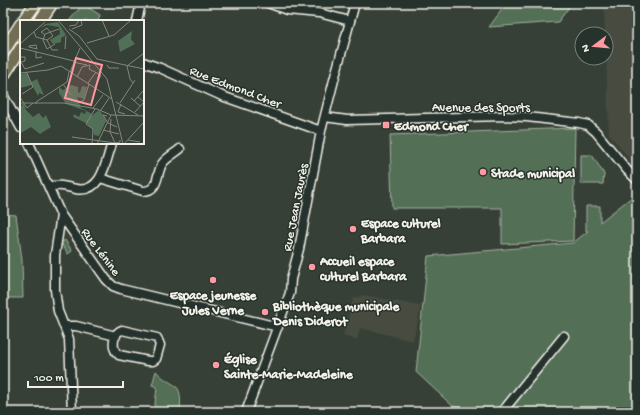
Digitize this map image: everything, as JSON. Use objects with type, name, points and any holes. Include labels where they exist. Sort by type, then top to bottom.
[{"type":"highway","points":[[24,20],[36,3]]},
{"type":"highway","points":[[41,20],[52,3]]},
{"type":"highway","points":[[3,52],[20,26]]},
{"type":"highway","points":[[6,72],[20,50]]},
{"type":"street","points":[[137,20],[141,3]]},
{"type":"street","points":[[268,3],[288,6],[350,21]]},
{"type":"street","name":"Rue Jean Jaurès","points":[[246,412],[290,293],[291,279],[299,249],[324,117],[355,3]]},
{"type":"street","name":"Rue Edmond Cher","points":[[144,62],[222,96],[321,131]]},
{"type":"street","points":[[3,94],[20,126]]},
{"type":"street","name":"Avenue des Sports","points":[[324,117],[335,120],[347,120],[515,116],[579,123],[588,125],[596,132],[627,170],[636,178]]},
{"type":"street","name":"Rue Lénine","points":[[29,144],[61,215],[106,279],[115,287],[278,327]]},
{"type":"street","points":[[49,187],[58,185],[85,189],[95,185],[100,178],[112,144]]},
{"type":"street","points":[[100,178],[143,191],[149,190],[156,184],[163,163],[180,149]]},
{"type":"street","points":[[61,215],[55,250],[54,279],[57,307],[68,334],[70,344],[72,412]]},
{"type":"street","points":[[65,326],[76,326],[116,336]]},
{"type":"street","points":[[122,330],[156,338],[159,340],[160,345],[157,357],[155,360],[150,362],[117,355],[114,350],[116,336],[117,332],[122,330]]},
{"type":"street","points":[[502,412],[564,336]]},
{"type":"shaded area","points":[[3,3],[16,3],[3,23]]},
{"type":"shaded area","points":[[604,3],[637,3],[637,168],[609,134],[606,66],[614,66],[614,26],[605,26]]},
{"type":"shaded area","points":[[363,295],[421,306],[413,341],[360,328],[357,340],[343,336],[353,299]]},
{"type":"green space","points":[[507,3],[572,3],[558,22],[489,27]]},
{"type":"green space","points":[[83,4],[100,15],[98,20],[70,20]]},
{"type":"green space","name":"Stade municipal","points":[[575,128],[573,241],[502,244],[502,208],[392,208],[390,135]]},
{"type":"green space","points":[[581,155],[592,155],[604,174],[603,184],[581,184]]},
{"type":"green space","points":[[637,193],[637,412],[459,412],[416,372],[428,256],[573,243],[588,231],[586,231],[586,206],[600,206],[600,222]]},
{"type":"green space","points":[[3,214],[16,215],[22,260],[23,298],[3,298]]},
{"type":"green space","points":[[65,240],[72,251],[68,254],[61,243]]},
{"type":"green space","points":[[156,371],[178,389],[181,401],[180,412],[154,412],[157,387],[152,385]]},
{"type":"place","name":"Edmond Cher","points":[[386,125]]},
{"type":"place","name":"Stade municipal","points":[[483,172]]},
{"type":"place","name":"Espace culturel Barbara","points":[[353,229]]},
{"type":"place","name":"Accueil espace culturel Barbara","points":[[312,267]]},
{"type":"place","name":"Espace jeunesse Jules Verne","points":[[213,280]]},
{"type":"place","name":"Bibliothèque municipale Denis Diderot","points":[[265,312]]},
{"type":"place","name":"Église Sainte-Marie-Madeleine","points":[[216,365]]}]
